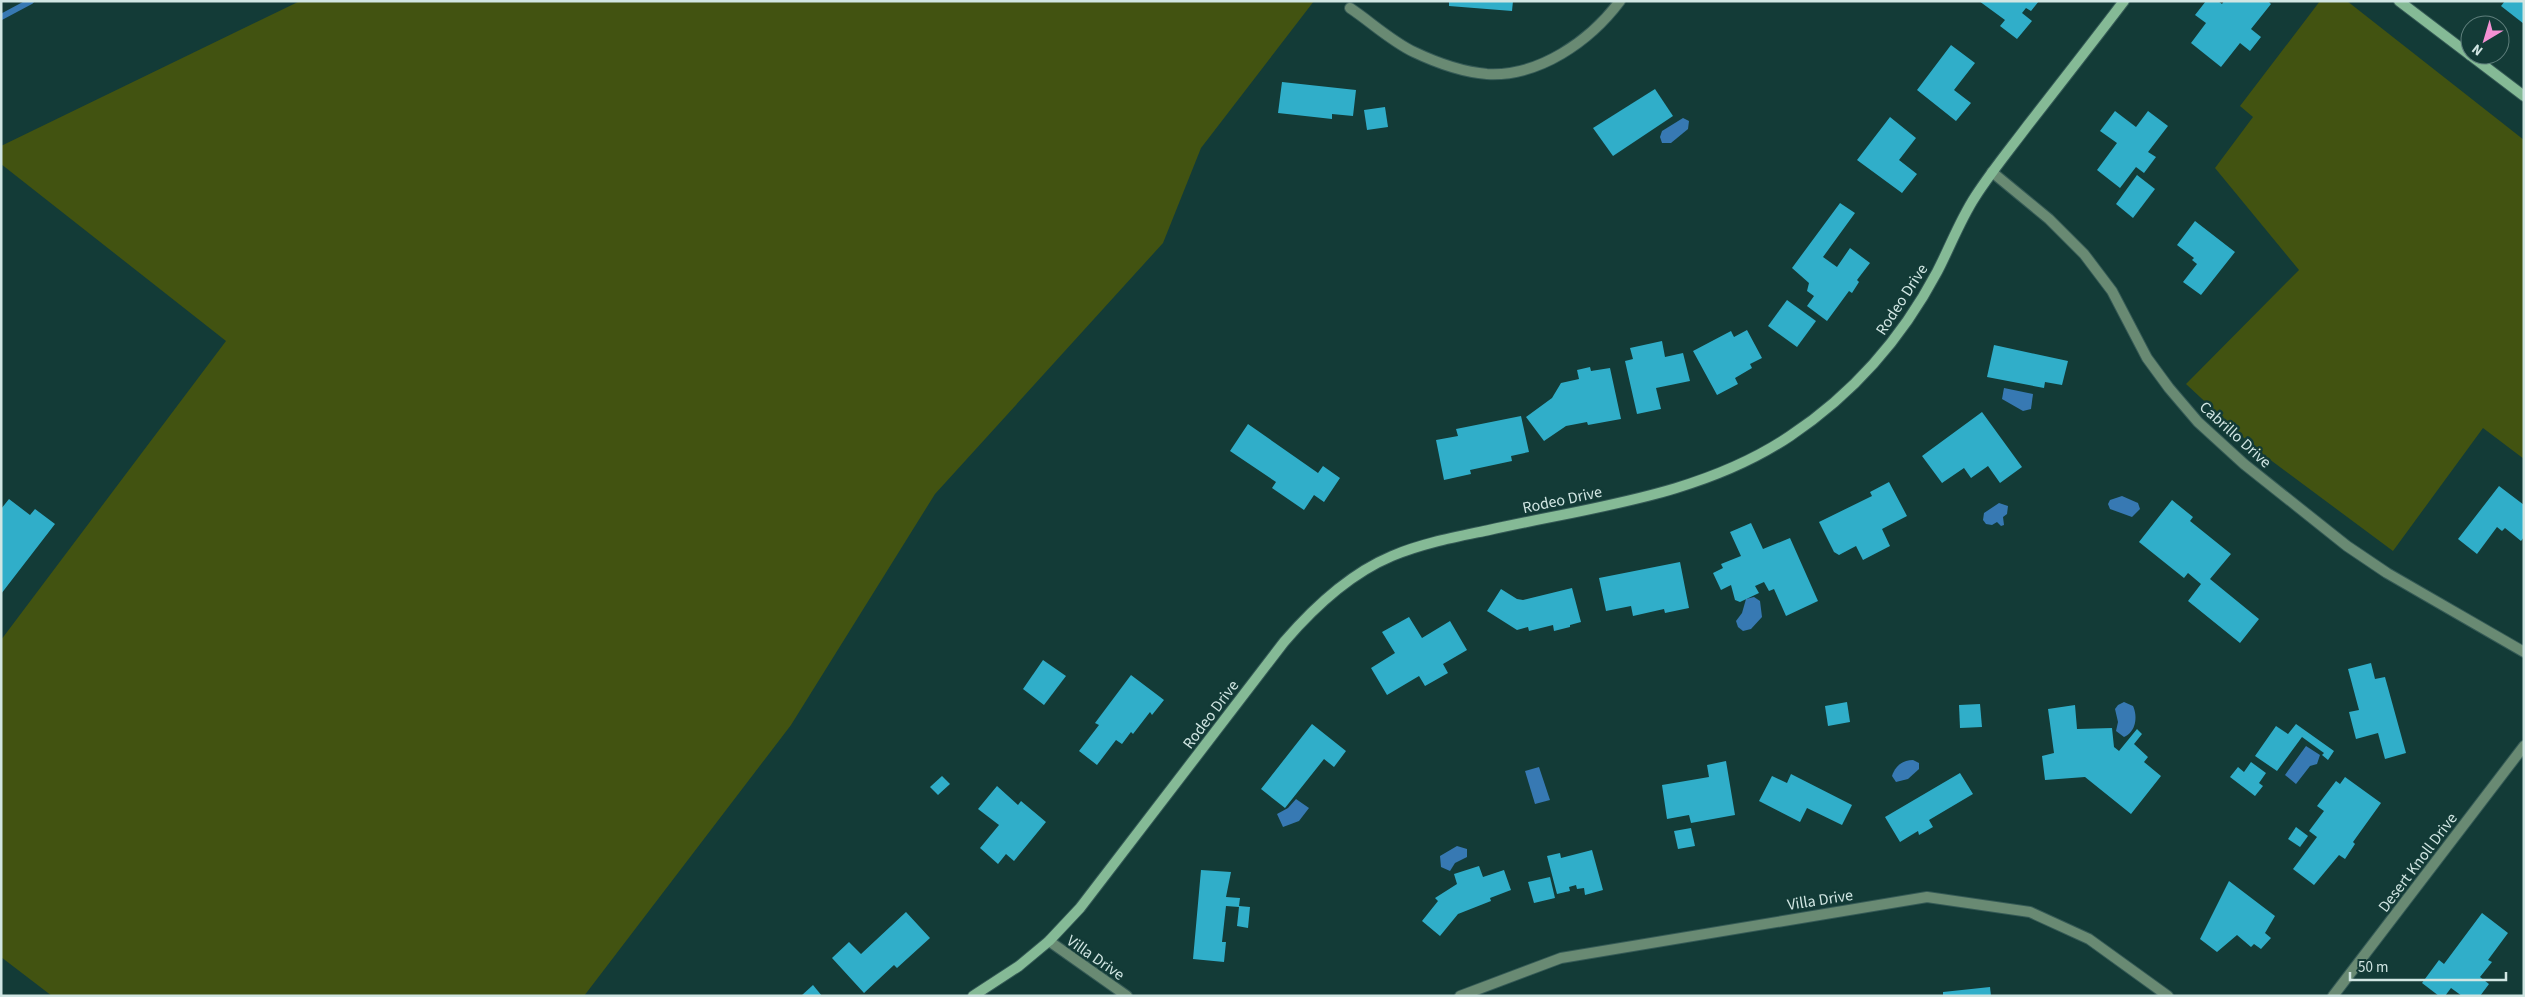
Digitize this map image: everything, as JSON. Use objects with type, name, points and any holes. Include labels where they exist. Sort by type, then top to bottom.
[{"type":"street","points":[[1350,8],[1412,51],[1447,65],[1487,74],[1518,70],[1550,61],[1585,38],[1620,1]]},
{"type":"street","name":"Rodeo Drive","points":[[973,996],[1019,966],[1049,941],[1083,904],[1284,642],[1306,616],[1347,581],[1390,556],[1433,542],[1649,496],[1691,485],[1742,464],[1789,437],[1833,405],[1860,380],[1892,343],[1918,305],[1974,199],[1992,172],[2124,1]]},
{"type":"street","points":[[2400,1],[2460,47]]},
{"type":"street","points":[[2483,65],[2524,96]]},
{"type":"street","name":"Cabrillo Drive","points":[[1992,172],[2049,219],[2084,254],[2112,291],[2147,358],[2169,388],[2198,422],[2244,464],[2347,546],[2387,573],[2524,652]]},
{"type":"street","name":"Desert Knoll Drive","points":[[2333,996],[2524,746]]},
{"type":"street","name":"Villa Drive","points":[[1460,996],[1561,958],[1927,897],[2030,912],[2088,940],[2168,996]]},
{"type":"street","name":"Villa Drive","points":[[1049,941],[1127,996]]},
{"type":"green space","points":[[300,1],[1314,1],[1201,148],[1163,243],[935,494],[791,725],[584,996],[52,996],[1,957],[1,640],[226,341],[1,164],[1,146]]},
{"type":"green space","points":[[2320,1],[2347,1],[2524,140],[2524,459],[2483,428],[2393,551],[2257,450],[2186,384],[2299,270],[2215,168],[2253,117],[2240,106]]},
{"type":"water","points":[[1683,118],[1689,121],[1688,129],[1671,143],[1662,143],[1660,137],[1662,131]]},
{"type":"water","points":[[2004,388],[2033,394],[2031,409],[2023,411],[2002,399]]},
{"type":"water","points":[[2122,496],[2138,503],[2140,509],[2132,517],[2110,509],[2108,504],[2110,500]]},
{"type":"water","points":[[1999,503],[2008,506],[2007,514],[2003,517],[2004,525],[2001,526],[1997,522],[1992,525],[1986,524],[1983,520],[1984,513]]},
{"type":"water","points":[[1754,597],[1760,601],[1762,617],[1751,629],[1743,631],[1738,627],[1736,621],[1742,613],[1746,599]]},
{"type":"water","points":[[2124,702],[2133,706],[2136,719],[2131,732],[2124,737],[2116,731],[2118,722],[2115,709]]},
{"type":"water","points":[[2306,746],[2320,755],[2317,764],[2310,766],[2296,784],[2285,775]]},
{"type":"water","points":[[1913,760],[1919,763],[1919,769],[1908,779],[1896,782],[1892,776],[1895,769],[1903,762]]},
{"type":"water","points":[[1539,767],[1550,800],[1535,804],[1525,771]]},
{"type":"water","points":[[1296,799],[1309,808],[1299,821],[1283,827],[1277,814],[1288,808]]},
{"type":"water","points":[[1457,846],[1467,849],[1467,857],[1455,863],[1450,871],[1441,867],[1440,856]]},
{"type":"building","points":[[1449,1],[1513,1],[1512,11],[1449,6]]},
{"type":"building","points":[[1979,1],[2039,1],[2031,11],[2026,8],[2022,13],[2032,21],[2017,39],[2000,26],[2005,20]]},
{"type":"building","points":[[2206,1],[2218,1],[2222,4],[2224,1],[2268,1],[2271,4],[2251,29],[2261,37],[2250,51],[2240,43],[2221,67],[2191,43],[2206,23],[2195,15]]},
{"type":"building","points":[[2505,1],[2524,1],[2524,24],[2501,6]]},
{"type":"building","points":[[1951,45],[1975,63],[1954,90],[1971,103],[1956,121],[1917,90]]},
{"type":"building","points":[[1282,82],[1356,90],[1353,116],[1332,114],[1332,119],[1278,113]]},
{"type":"building","points":[[1655,89],[1673,116],[1613,156],[1593,128]]},
{"type":"building","points":[[1385,107],[1388,127],[1367,130],[1364,110]]},
{"type":"building","points":[[2115,111],[2136,127],[2148,111],[2168,126],[2148,152],[2156,157],[2144,173],[2136,167],[2120,188],[2097,170],[2117,143],[2100,131]]},
{"type":"building","points":[[1890,117],[1916,138],[1899,160],[1917,174],[1902,193],[1857,160]]},
{"type":"building","points":[[2137,175],[2155,189],[2133,218],[2116,204]]},
{"type":"building","points":[[1840,203],[1855,213],[1823,257],[1837,267],[1850,248],[1870,263],[1857,280],[1859,282],[1852,293],[1849,291],[1827,321],[1807,306],[1814,296],[1807,291],[1809,283],[1792,268]]},
{"type":"building","points":[[2195,221],[2235,252],[2201,295],[2183,282],[2197,264],[2192,260],[2194,258],[2177,245]]},
{"type":"building","points":[[1787,300],[1816,321],[1797,347],[1768,326]]},
{"type":"building","points":[[1747,330],[1762,358],[1750,364],[1752,368],[1735,378],[1738,384],[1717,395],[1693,351],[1731,331],[1734,337]]},
{"type":"building","points":[[1662,341],[1665,357],[1683,353],[1690,381],[1656,388],[1661,409],[1637,414],[1625,361],[1633,359],[1630,348]]},
{"type":"building","points":[[1994,345],[2068,361],[2062,385],[2045,382],[2044,388],[1987,377]]},
{"type":"building","points":[[1590,367],[1591,371],[1610,368],[1621,419],[1588,425],[1587,422],[1566,426],[1544,441],[1526,417],[1552,398],[1561,383],[1579,379],[1577,370]]},
{"type":"building","points":[[1982,412],[2022,467],[2000,483],[1988,466],[1971,478],[1964,468],[1942,483],[1922,456]]},
{"type":"building","points":[[1521,416],[1529,452],[1511,456],[1512,461],[1470,470],[1471,474],[1444,480],[1436,440],[1458,436],[1456,429]]},
{"type":"building","points":[[1248,424],[1318,473],[1323,466],[1340,478],[1324,502],[1314,495],[1304,510],[1272,488],[1276,482],[1230,451]]},
{"type":"building","points":[[1889,482],[1907,516],[1882,529],[1890,546],[1863,560],[1856,546],[1839,555],[1834,552],[1819,522],[1872,496],[1870,492]]},
{"type":"building","points":[[2499,486],[2524,505],[2524,537],[2521,541],[2505,528],[2502,531],[2497,527],[2477,554],[2458,539]]},
{"type":"building","points":[[9,499],[30,515],[35,509],[55,524],[1,594],[1,509]]},
{"type":"building","points":[[2172,500],[2193,517],[2190,521],[2231,554],[2210,579],[2259,619],[2240,643],[2188,601],[2201,584],[2188,573],[2184,578],[2139,542]]},
{"type":"building","points":[[1751,523],[1763,549],[1790,538],[1818,601],[1786,616],[1774,589],[1769,591],[1764,582],[1755,586],[1759,593],[1740,602],[1735,600],[1731,585],[1721,590],[1713,573],[1723,568],[1721,564],[1741,556],[1730,532]]},
{"type":"building","points":[[1680,562],[1689,608],[1665,613],[1664,609],[1633,616],[1631,606],[1606,611],[1599,578]]},
{"type":"building","points":[[1572,588],[1581,622],[1570,625],[1570,627],[1554,631],[1553,625],[1529,631],[1528,627],[1517,630],[1487,611],[1501,589],[1517,599],[1523,600]]},
{"type":"building","points":[[1409,617],[1422,638],[1450,621],[1467,650],[1443,664],[1448,673],[1425,686],[1419,676],[1387,695],[1371,668],[1395,653],[1382,632]]},
{"type":"building","points":[[1043,660],[1066,676],[1044,705],[1023,689]]},
{"type":"building","points":[[2371,663],[2375,679],[2385,677],[2406,753],[2385,759],[2378,733],[2356,739],[2349,712],[2359,710],[2348,669]]},
{"type":"building","points":[[1131,675],[1164,700],[1152,715],[1150,712],[1133,734],[1131,732],[1122,744],[1116,740],[1097,765],[1079,751],[1099,725],[1095,723]]},
{"type":"building","points":[[1847,702],[1850,722],[1828,726],[1825,706]]},
{"type":"building","points":[[1980,704],[1982,727],[1960,728],[1959,705]]},
{"type":"building","points":[[2075,705],[2077,729],[2112,728],[2114,747],[2119,751],[2137,729],[2142,734],[2134,744],[2148,757],[2144,762],[2161,776],[2131,814],[2085,777],[2045,780],[2042,756],[2054,753],[2048,709]]},
{"type":"building","points":[[1312,724],[1346,751],[1334,767],[1324,759],[1285,808],[1261,789]]},
{"type":"building","points":[[2296,724],[2334,751],[2328,760],[2322,755],[2324,753],[2302,737],[2277,771],[2255,756],[2276,726],[2288,734]]},
{"type":"building","points":[[1726,761],[1735,815],[1691,823],[1689,815],[1667,819],[1662,785],[1709,777],[1707,765]]},
{"type":"building","points":[[2251,762],[2266,773],[2259,783],[2263,786],[2255,796],[2230,777],[2238,767],[2244,772]]},
{"type":"building","points":[[1960,773],[1973,794],[1929,820],[1933,827],[1919,835],[1918,831],[1900,842],[1885,817]]},
{"type":"building","points":[[1791,774],[1852,805],[1842,825],[1807,808],[1800,822],[1759,801],[1772,776],[1787,783]]},
{"type":"building","points":[[942,776],[950,784],[938,795],[930,787]]},
{"type":"building","points":[[2345,777],[2381,803],[2353,842],[2355,844],[2345,859],[2339,855],[2314,885],[2293,869],[2317,837],[2309,831],[2324,811],[2317,806],[2336,781],[2340,784]]},
{"type":"building","points":[[997,786],[1018,805],[1021,801],[1046,822],[1014,861],[1006,854],[998,864],[980,848],[999,825],[978,809]]},
{"type":"building","points":[[2296,827],[2308,836],[2300,847],[2288,839]]},
{"type":"building","points":[[1691,828],[1695,846],[1678,849],[1674,831]]},
{"type":"building","points":[[1592,850],[1603,890],[1585,895],[1584,888],[1577,889],[1576,885],[1569,887],[1570,891],[1557,894],[1547,856],[1560,853],[1561,858]]},
{"type":"building","points":[[1479,866],[1483,877],[1504,870],[1511,890],[1490,898],[1491,901],[1458,914],[1440,936],[1422,921],[1438,901],[1435,898],[1457,884],[1454,874]]},
{"type":"building","points":[[1201,870],[1231,872],[1226,897],[1240,898],[1239,906],[1250,907],[1248,928],[1237,926],[1239,907],[1226,906],[1222,942],[1226,942],[1224,962],[1193,959]]},
{"type":"building","points":[[1550,877],[1555,898],[1534,903],[1528,882]]},
{"type":"building","points":[[2229,881],[2275,916],[2265,933],[2271,938],[2261,949],[2254,944],[2251,947],[2237,935],[2217,952],[2200,939]]},
{"type":"building","points":[[906,912],[930,938],[897,968],[894,965],[864,993],[832,958],[849,942],[861,954]]},
{"type":"building","points":[[2482,913],[2508,933],[2488,960],[2492,962],[2480,977],[2489,984],[2480,996],[2462,996],[2451,988],[2445,996],[2439,996],[2422,983],[2439,960],[2444,964]]},
{"type":"building","points":[[813,985],[822,996],[801,996]]},
{"type":"building","points":[[1990,987],[1991,996],[1943,996],[1943,992]]},
{"type":"waterway","points":[[1,17],[31,1]]}]
